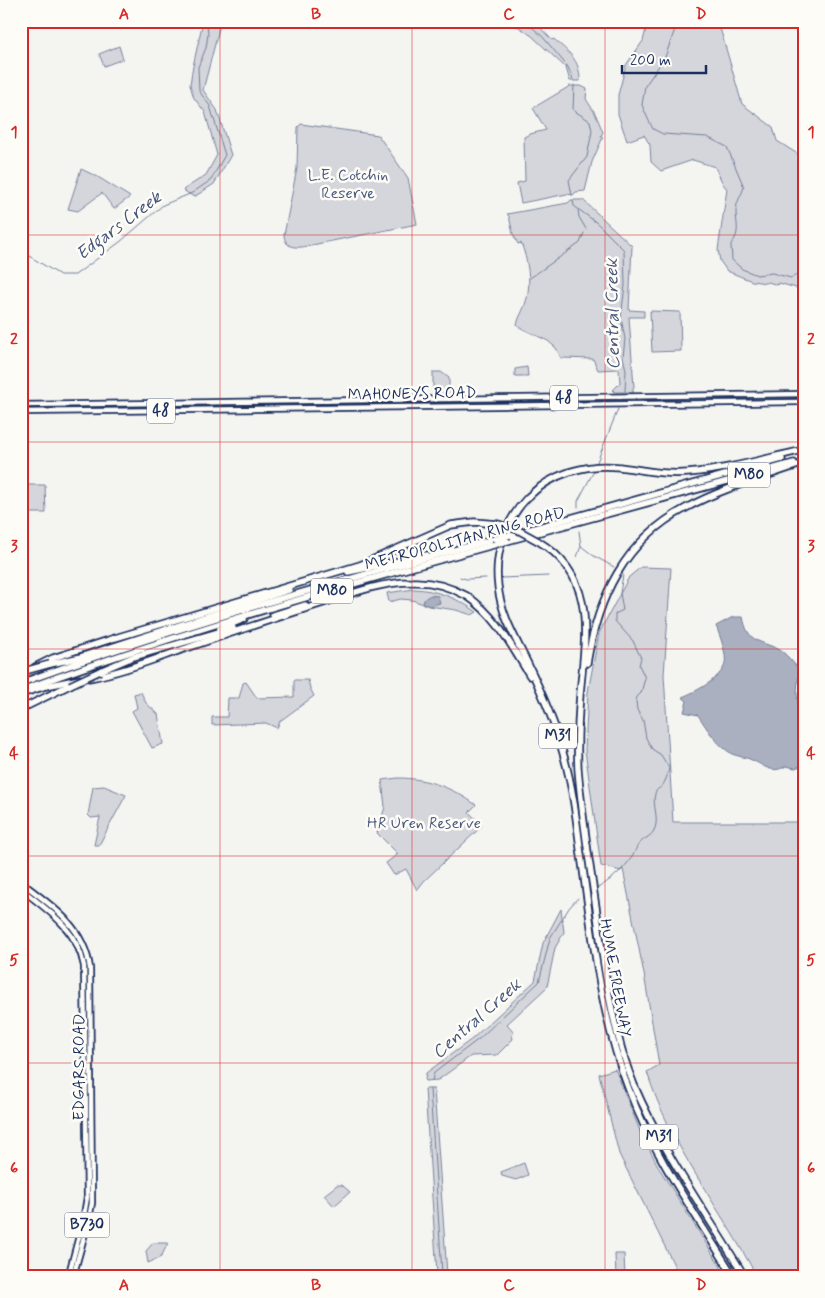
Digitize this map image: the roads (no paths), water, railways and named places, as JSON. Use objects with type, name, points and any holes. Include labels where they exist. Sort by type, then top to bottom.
[{"type":"highway","name":"METROPOLITAN RING ROAD","points":[[21,692],[171,639],[804,451]]},
{"type":"highway","points":[[539,690],[507,621],[500,599],[497,577],[499,555],[511,520],[518,508],[533,493],[557,476],[589,467],[608,466],[662,473],[688,473],[804,451]]},
{"type":"highway","name":"METROPOLITAN RING ROAD","points":[[508,538],[804,462]]},
{"type":"highway","points":[[579,709],[591,636],[599,610],[617,572],[638,545],[663,522],[695,503],[804,462]]},
{"type":"highway","points":[[21,672],[54,658],[115,638],[369,561],[452,525],[474,522],[498,524],[518,530],[547,546],[566,566],[577,586],[583,604],[586,633],[579,709]]},
{"type":"highway","name":"METROPOLITAN RING ROAD","points":[[21,684],[84,661],[204,622],[453,551],[494,542]]},
{"type":"highway","points":[[50,664],[77,658],[343,574],[423,555],[453,551]]},
{"type":"highway","points":[[21,672],[314,578]]},
{"type":"highway","points":[[21,692],[122,671],[366,589],[395,583],[423,582],[451,588],[472,600],[491,616],[539,690]]},
{"type":"highway","points":[[185,642],[315,595]]},
{"type":"highway","points":[[21,709],[134,657],[315,602],[326,602]]},
{"type":"highway","name":"HUME FREEWAY","points":[[539,690],[554,725],[568,774],[599,983],[608,1026],[619,1063],[635,1105],[657,1151],[734,1277]]},
{"type":"highway","name":"HUME FREEWAY","points":[[579,709],[578,758],[584,824],[606,982],[621,1045],[633,1082],[659,1137],[745,1277]]},
{"type":"main road","name":"MAHONEYS ROAD","points":[[21,405],[804,394]]},
{"type":"main road","points":[[772,395],[774,402]]},
{"type":"main road","points":[[639,397],[639,404]]},
{"type":"main road","name":"MAHONEYS ROAD","points":[[21,412],[804,402]]},
{"type":"main road","points":[[157,404],[158,411]]},
{"type":"main road","name":"EDGARS ROAD","points":[[21,882],[62,914],[74,926],[84,943],[90,968],[92,1203],[74,1277]]},
{"type":"main road","name":"EDGARS ROAD","points":[[21,890],[66,926],[78,944],[84,966],[87,1197],[83,1221],[68,1277]]},
{"type":"water","points":[[431,595],[438,596],[440,603],[429,606],[423,603]]},
{"type":"water","points":[[733,617],[743,617],[751,636],[781,651],[799,669],[797,693],[799,715],[804,717],[804,765],[795,768],[786,766],[773,770],[749,759],[732,754],[717,741],[698,715],[684,712],[687,701],[682,697],[707,684],[723,670],[725,655],[716,626]]},
{"type":"waterway","name":"Edgars Creek","points":[[21,255],[29,256],[60,275],[75,275],[120,242],[163,205],[192,193],[211,180],[225,155],[210,106],[199,91],[198,67],[206,48],[207,25],[210,21]]},
{"type":"waterway","name":"Central Creek","points":[[521,21],[542,36],[568,67],[573,80]]},
{"type":"waterway","points":[[678,21],[665,57],[645,86],[642,105],[653,129],[663,134],[707,137],[727,147],[744,187],[736,207],[737,232],[731,245],[732,260],[742,269],[757,275],[772,273],[791,278],[804,271]]},
{"type":"waterway","name":"Central Creek","points":[[572,195],[569,180],[587,157],[592,131],[590,121],[573,110],[574,85]]},
{"type":"waterway","name":"Central Creek","points":[[573,200],[574,206],[597,223],[624,250],[625,285],[621,318],[625,339],[623,357],[626,370],[625,391]]},
{"type":"waterway","points":[[578,210],[579,217],[586,229]]},
{"type":"waterway","points":[[530,278],[580,243],[584,233]]},
{"type":"waterway","name":"Central Creek","points":[[597,462],[618,409]]},
{"type":"waterway","name":"Central Creek","points":[[578,507],[578,501],[594,471]]},
{"type":"waterway","name":"Central Creek","points":[[579,531],[581,546],[614,567]]},
{"type":"waterway","points":[[577,557],[581,546]]},
{"type":"waterway","name":"Central Creek","points":[[598,888],[621,870],[632,857],[639,844],[654,831],[656,824],[655,794],[665,782],[669,768],[661,755],[652,749],[646,738],[643,720],[637,710],[636,701],[641,693],[645,678],[639,665],[641,658],[633,641],[615,621],[615,614],[623,610],[620,593],[622,572]]},
{"type":"waterway","points":[[501,578],[549,576]]},
{"type":"waterway","points":[[460,577],[466,579],[486,578]]},
{"type":"waterway","name":"Central Creek","points":[[432,1080],[434,1073],[480,1038],[539,982],[550,938],[569,908],[578,898]]},
{"type":"waterway","name":"Central Creek","points":[[430,1089],[442,1273]]},
{"type":"park label","name":"L.E. Cotchin Reserve","points":[[348,184]]},
{"type":"park label","name":"HR Uren Reserve","points":[[424,823]]}]
